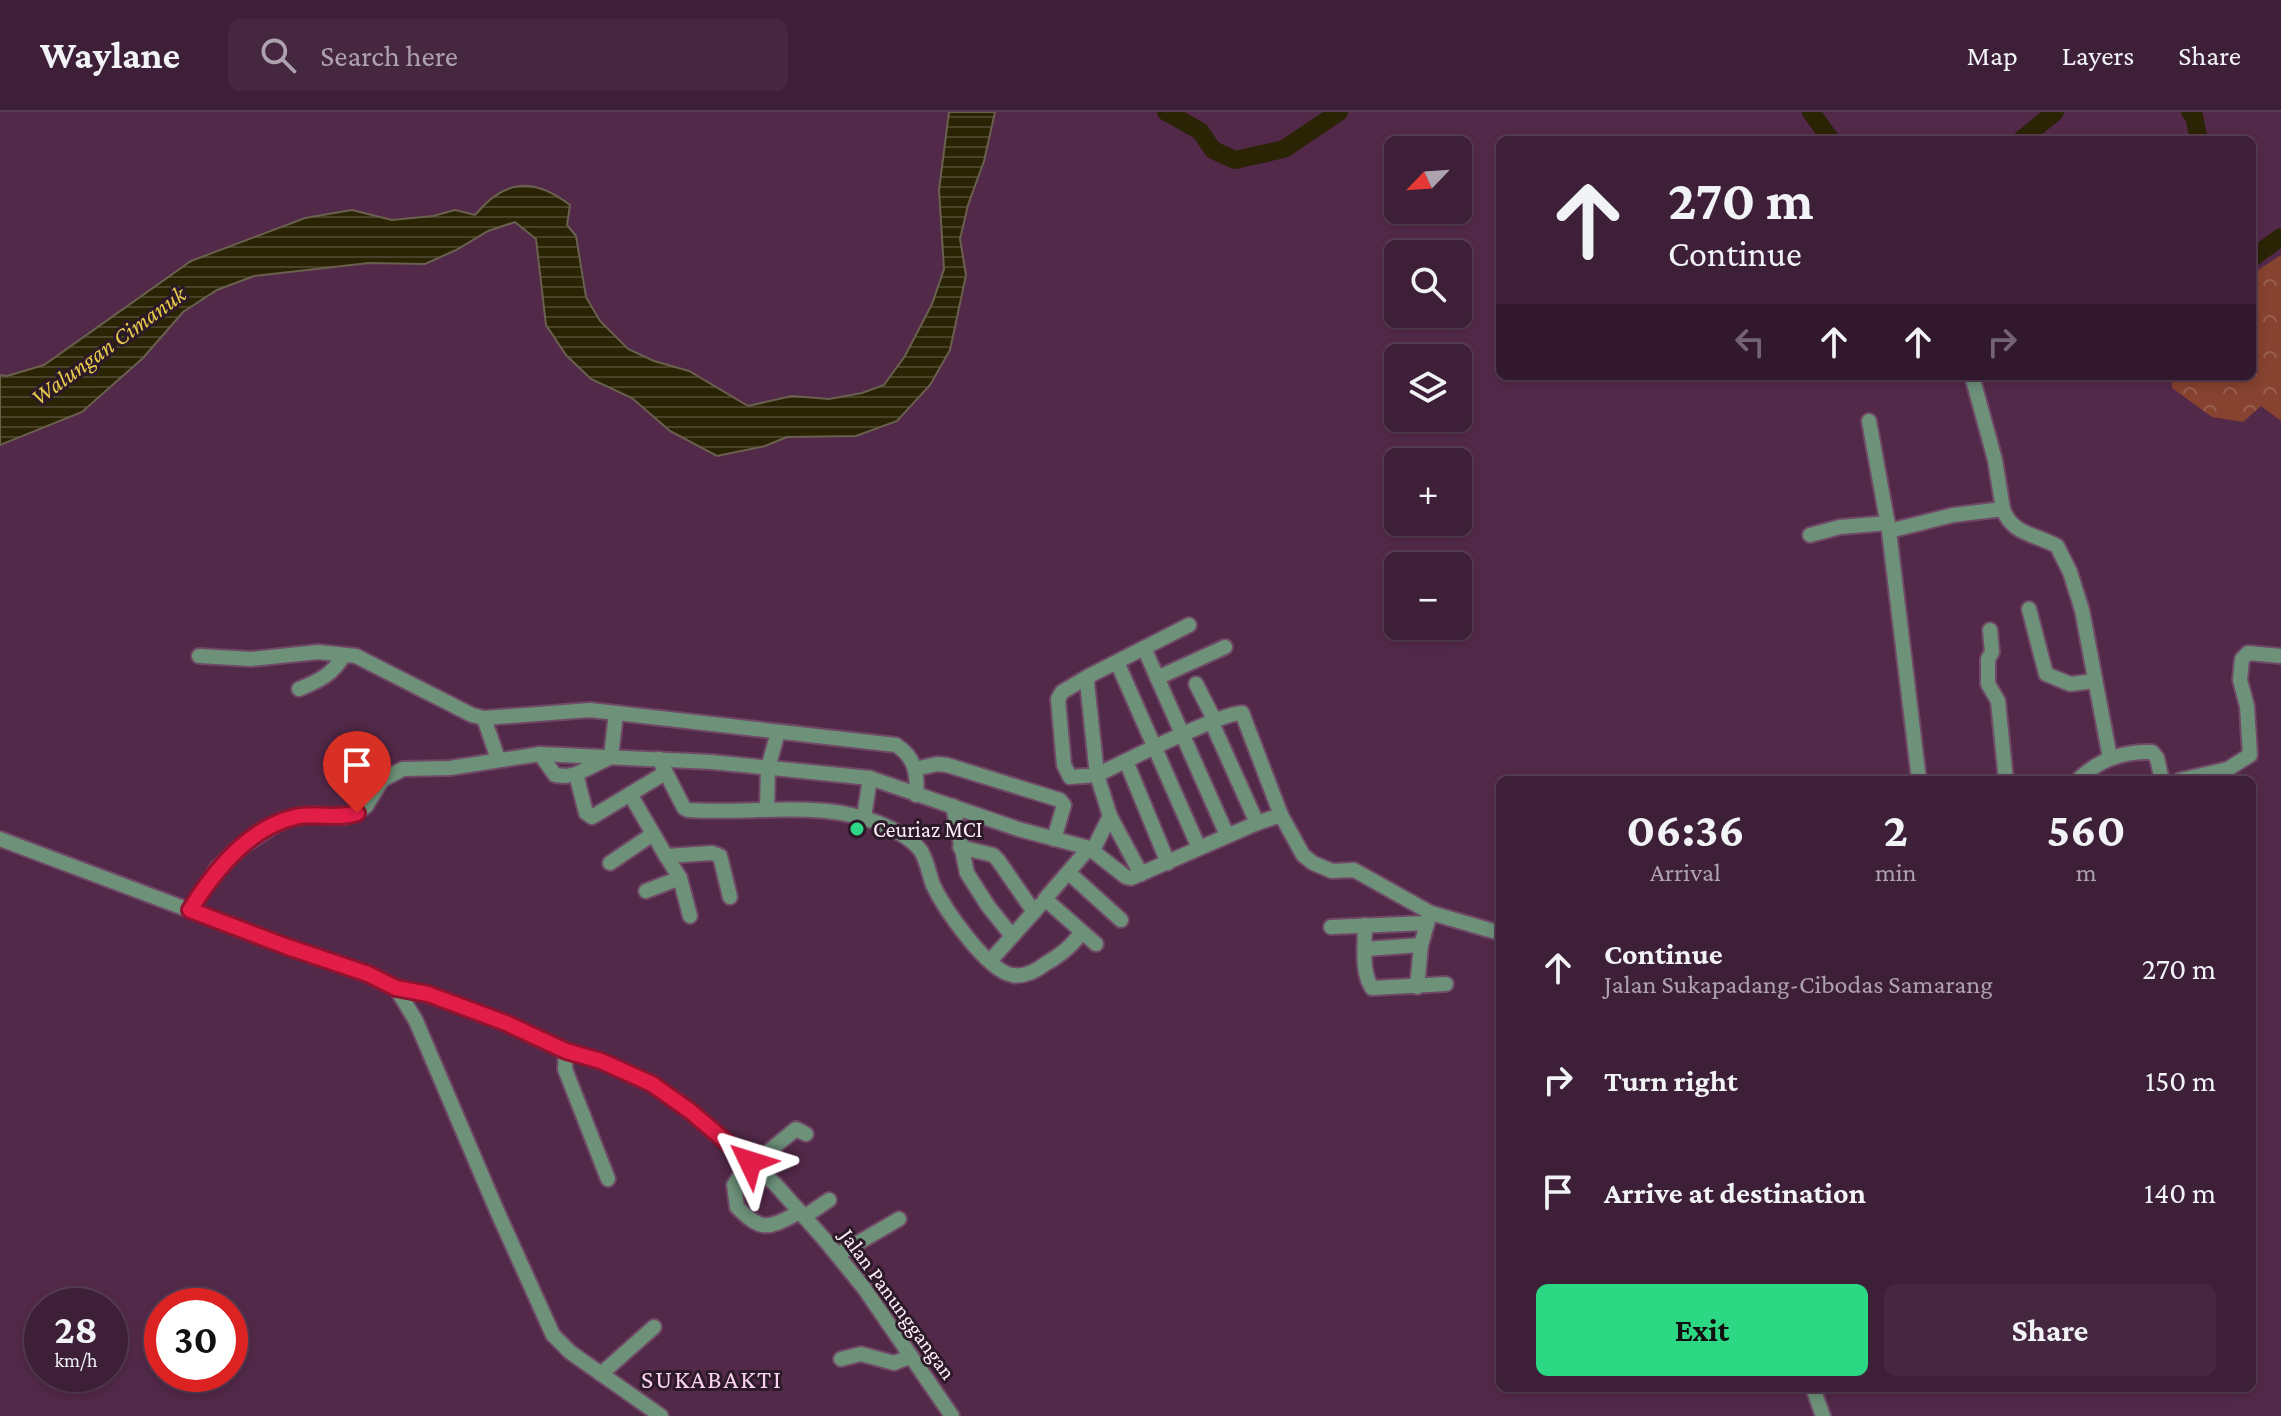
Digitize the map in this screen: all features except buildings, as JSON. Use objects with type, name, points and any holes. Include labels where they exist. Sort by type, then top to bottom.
[{"type":"street","points":[[1973,380],[1995,460],[2003,509],[2010,523],[2023,533],[2057,546],[2063,555],[2082,610],[2110,758]]},
{"type":"street","points":[[1869,421],[1889,527],[1919,776]]},
{"type":"street","points":[[1810,535],[1840,527],[1889,527],[2003,509]]},
{"type":"street","points":[[2029,609],[2046,674],[2070,684],[2095,681]]},
{"type":"street","points":[[1189,625],[1062,692],[1057,706],[1066,773],[1070,777],[1097,775],[1237,711],[1242,713],[1281,815],[1303,855],[1332,871],[1364,873],[1429,918]]},
{"type":"street","points":[[1990,630],[1992,652],[1988,659],[1988,684],[1998,701],[2006,776]]},
{"type":"street","points":[[1157,678],[1225,647]]},
{"type":"street","points":[[1144,648],[1227,835]]},
{"type":"street","points":[[199,656],[251,659],[318,652],[356,656],[472,715],[484,718],[590,710],[896,745],[906,751],[915,769],[916,795]]},
{"type":"street","points":[[2197,776],[2230,768],[2250,755],[2247,706],[2240,678],[2242,659],[2248,653],[2281,656]]},
{"type":"street","points":[[299,689],[336,670],[344,655]]},
{"type":"street","points":[[1117,662],[1199,848]]},
{"type":"street","points":[[1089,676],[1087,682],[1097,775],[1110,816],[1141,874]]},
{"type":"street","points":[[1196,684],[1257,823]]},
{"type":"street","points":[[611,757],[616,713]]},
{"type":"street","points":[[484,718],[498,759]]},
{"type":"street","points":[[767,809],[768,768],[778,732]]},
{"type":"street","points":[[2082,776],[2127,751],[2152,752],[2157,758],[2161,776]]},
{"type":"street","points":[[190,910],[218,867],[236,851],[292,817],[315,814],[345,817],[357,813],[366,806],[382,780],[403,769],[450,768],[540,754],[611,757],[662,766],[768,768],[870,778],[1091,849],[1126,877],[1141,874],[1227,835],[1281,815]]},
{"type":"street","points":[[540,754],[555,775],[566,776],[611,757]]},
{"type":"street","points":[[1126,761],[1168,863]]},
{"type":"street","points":[[915,769],[947,765],[1060,800],[1064,805],[1054,839]]},
{"type":"street","points":[[576,774],[586,813],[592,817],[630,794],[662,766]]},
{"type":"street","points":[[662,766],[684,808],[688,810],[819,810],[864,817],[894,830],[915,843],[922,852],[941,901],[1001,971],[1024,975],[1054,959],[1076,941],[1081,932]]},
{"type":"street","points":[[864,817],[870,778]]},
{"type":"street","points":[[630,794],[680,878],[690,916]]},
{"type":"street","points":[[953,806],[960,847],[973,885],[1012,936]]},
{"type":"street","points":[[990,961],[1091,849],[1110,816]]},
{"type":"street","points":[[610,863],[653,834]]},
{"type":"street","name":"Jalan Panunggangan","points":[[0,839],[368,974],[396,988],[428,994],[506,1023],[566,1051],[601,1061],[652,1084],[690,1111],[754,1165],[802,1214],[864,1288],[952,1416]]},
{"type":"street","points":[[960,847],[993,855],[1034,912]]},
{"type":"street","points":[[666,856],[716,853],[721,858],[730,897]]},
{"type":"street","points":[[1069,873],[1121,920]]},
{"type":"street","points":[[646,891],[680,878]]},
{"type":"street","points":[[1045,899],[1096,944]]},
{"type":"street","points":[[1417,987],[1421,945],[1429,918]]},
{"type":"street","points":[[1331,927],[1429,918],[1496,932]]},
{"type":"street","points":[[1365,925],[1367,981],[1372,988],[1446,984]]},
{"type":"street","points":[[1365,949],[1421,945]]},
{"type":"street","points":[[396,988],[416,1021],[553,1335],[559,1343],[661,1416]]},
{"type":"street","points":[[566,1051],[565,1069],[608,1179]]},
{"type":"street","points":[[806,1134],[796,1129],[742,1173],[734,1185],[734,1199],[742,1213],[769,1227],[829,1200]]},
{"type":"street","points":[[837,1255],[899,1219]]},
{"type":"street","points":[[601,1374],[654,1327]]},
{"type":"street","points":[[841,1359],[861,1354],[894,1363],[909,1357]]},
{"type":"street","points":[[1814,1392],[1823,1416]]},
{"type":"green space","points":[[2281,255],[2281,421],[2261,406],[2243,422],[2212,417],[2172,388],[2171,380],[2256,380],[2256,271]]},
{"type":"water","points":[[949,112],[995,112],[984,161],[960,239],[966,275],[950,350],[930,385],[897,421],[856,436],[787,437],[765,446],[717,456],[670,431],[632,398],[591,379],[566,355],[546,325],[536,239],[515,222],[488,231],[425,264],[369,263],[254,276],[217,290],[183,312],[143,358],[82,412],[0,445],[0,375],[7,376],[44,365],[191,261],[305,218],[352,210],[392,220],[433,216],[455,210],[475,215],[497,194],[520,186],[544,190],[570,205],[567,225],[576,236],[586,297],[600,321],[628,349],[654,361],[689,371],[748,406],[792,396],[829,399],[862,393],[884,385],[905,356],[932,304],[944,269],[939,190]]},
{"type":"waterway","name":"Walungan Cimanuk","points":[[1166,112],[1200,131],[1213,150],[1235,160],[1284,149],[1339,112]]},
{"type":"waterway","name":"Walungan Cimanuk","points":[[1811,112],[1828,136]]},
{"type":"waterway","name":"Walungan Cimanuk","points":[[2026,136],[2055,112]]},
{"type":"waterway","name":"Walungan Cimanuk","points":[[2190,112],[2194,116],[2198,136]]},
{"type":"waterway","name":"Walungan Cimanuk","points":[[2256,255],[2281,237]]},
{"type":"place","name":"Ceuriaz MCI","points":[[857,829]]},
{"type":"district","name":"SUKABAKTI","points":[[712,1379]]},
{"type":"route","points":[[357,813],[345,817],[315,814],[292,817],[272,827],[218,867],[190,910],[368,974],[396,988],[428,994],[506,1023],[566,1051],[601,1061],[652,1084],[690,1111],[750,1162]]}]
